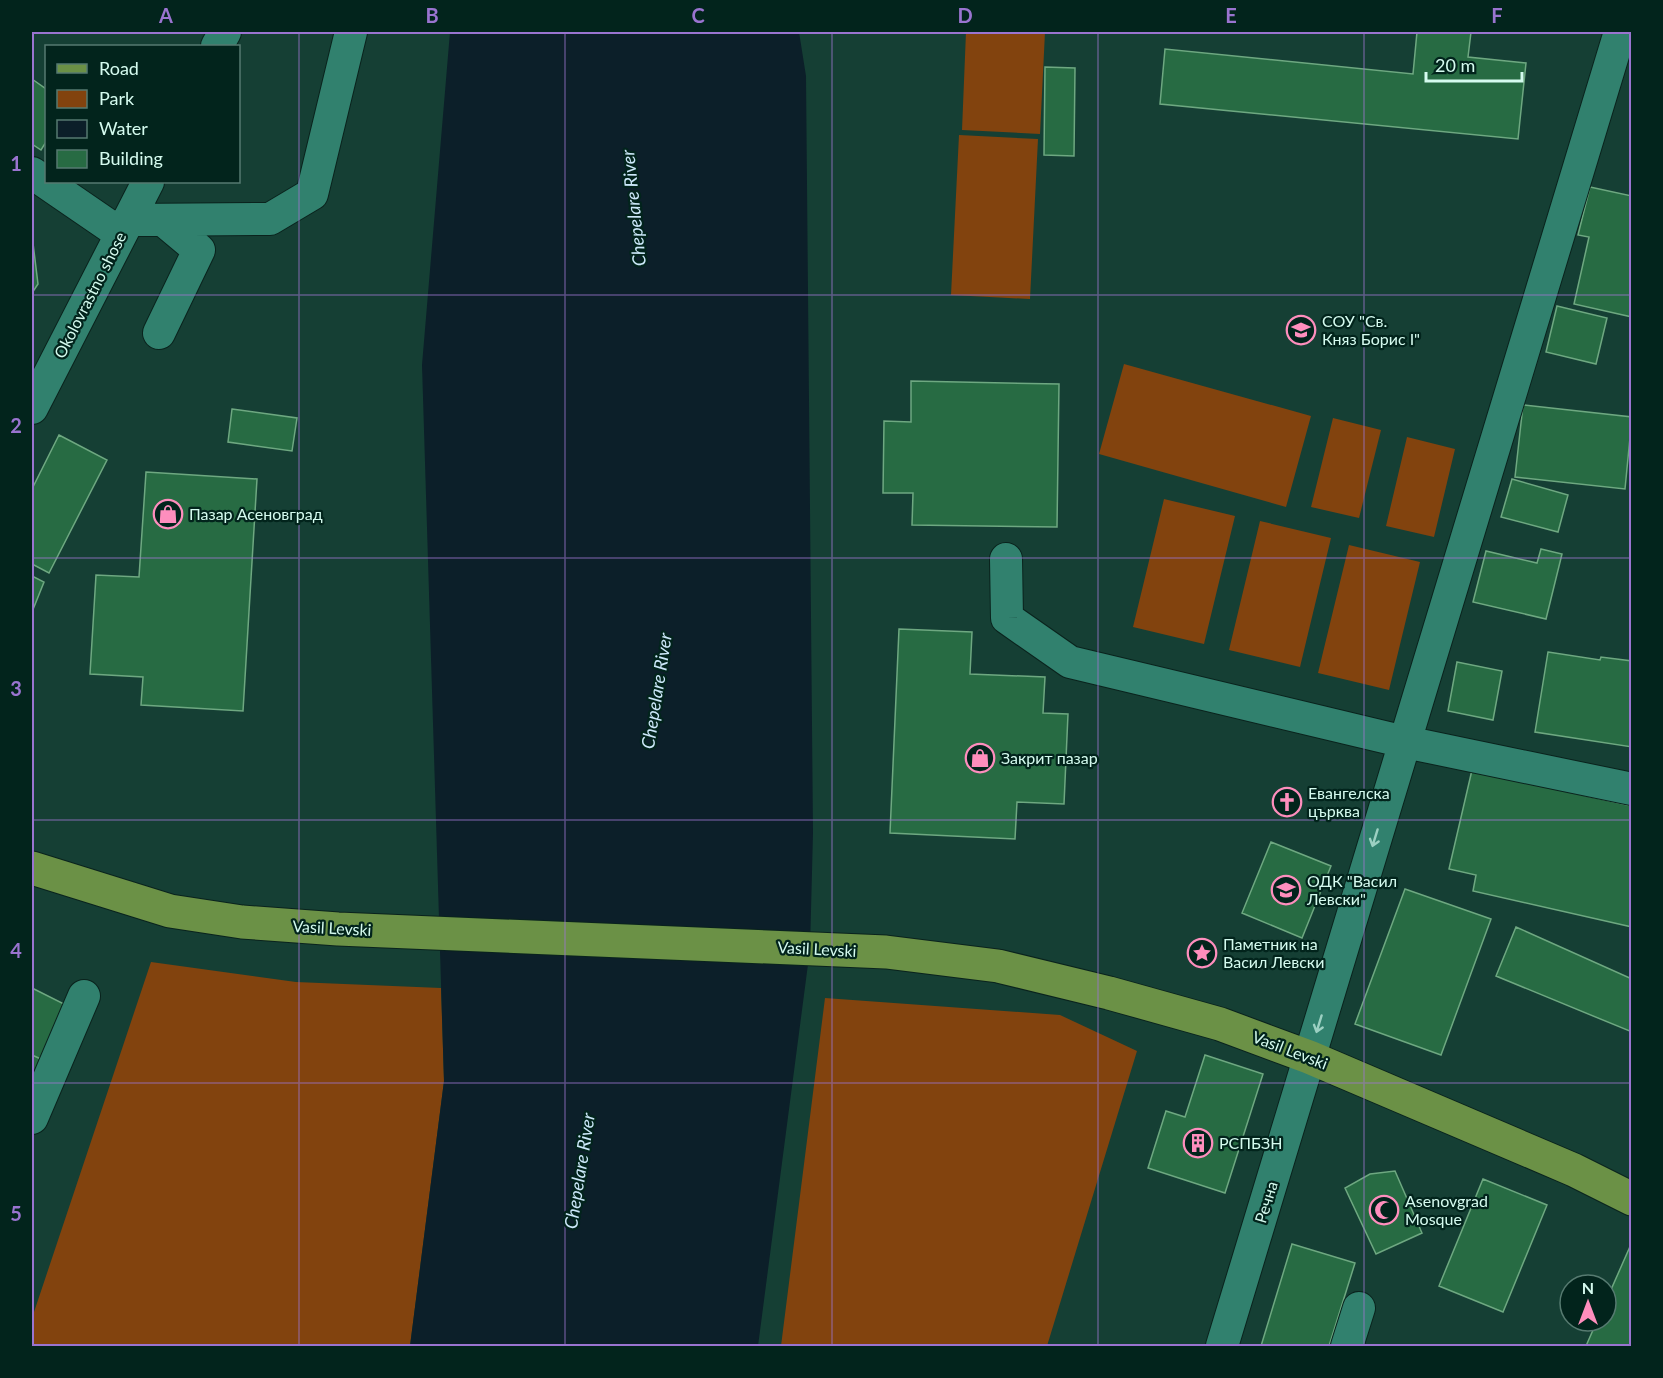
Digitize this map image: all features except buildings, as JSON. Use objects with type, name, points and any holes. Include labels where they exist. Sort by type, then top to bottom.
[{"type":"main road","name":"Vasil Levski","points":[[32,868],[170,911],[242,922],[886,952],[998,966],[1109,993],[1220,1024],[1309,1057],[1574,1170],[1632,1199]]},
{"type":"main road","name":"Vasil Levski","points":[[1574,1170],[1632,1184]]},
{"type":"street","points":[[49,183],[124,227],[163,220],[270,219],[312,194],[351,32]]},
{"type":"street","name":"Речна","points":[[1221,1347],[1620,32]]},
{"type":"street","points":[[32,173],[45,181]]},
{"type":"street","name":"Okolovrastno shose","points":[[32,408],[147,183]]},
{"type":"street","points":[[159,333],[199,250],[163,220]]},
{"type":"street","points":[[1006,559],[1007,618],[1070,662],[1405,742],[1632,789]]},
{"type":"street","points":[[32,1118],[84,996]]},
{"type":"street","points":[[1347,1347],[1359,1308]]},
{"type":"green space","points":[[966,32],[1045,32],[1040,134],[962,130]]},
{"type":"green space","points":[[959,135],[1038,139],[1030,299],[951,295]]},
{"type":"green space","points":[[1124,364],[1311,416],[1286,507],[1099,454]]},
{"type":"green space","points":[[1333,418],[1381,430],[1359,518],[1311,507]]},
{"type":"green space","points":[[1407,437],[1455,449],[1434,537],[1386,526]]},
{"type":"green space","points":[[1164,499],[1235,516],[1204,644],[1133,627]]},
{"type":"green space","points":[[1260,521],[1331,538],[1300,667],[1229,650]]},
{"type":"green space","points":[[1349,545],[1420,562],[1389,690],[1318,673]]},
{"type":"green space","points":[[151,962],[296,982],[441,988],[444,1081],[410,1346],[32,1346],[32,1318]]},
{"type":"green space","points":[[825,998],[1060,1015],[1137,1051],[1047,1346],[781,1346]]},
{"type":"water","name":"Chepelare River","points":[[450,32],[799,32],[806,76],[813,833],[810,949],[758,1346],[410,1346],[444,1081],[422,365]]},
{"type":"place","name":"СОУ \"Св. Княз Борис I\"","points":[[1301,330]]},
{"type":"place","name":"Пазар Асеновград","points":[[168,514]]},
{"type":"place","name":"Закрит пазар","points":[[980,758]]},
{"type":"place","name":"Евангелска църква","points":[[1287,802]]},
{"type":"place","name":"ОДК \"Васил Левски\"","points":[[1286,890]]},
{"type":"place","name":"Паметник на Васил Левски","points":[[1202,953]]},
{"type":"place","name":"РСПБЗН","points":[[1198,1143]]},
{"type":"place","name":"Asenovgrad Mosque","points":[[1384,1210]]}]
